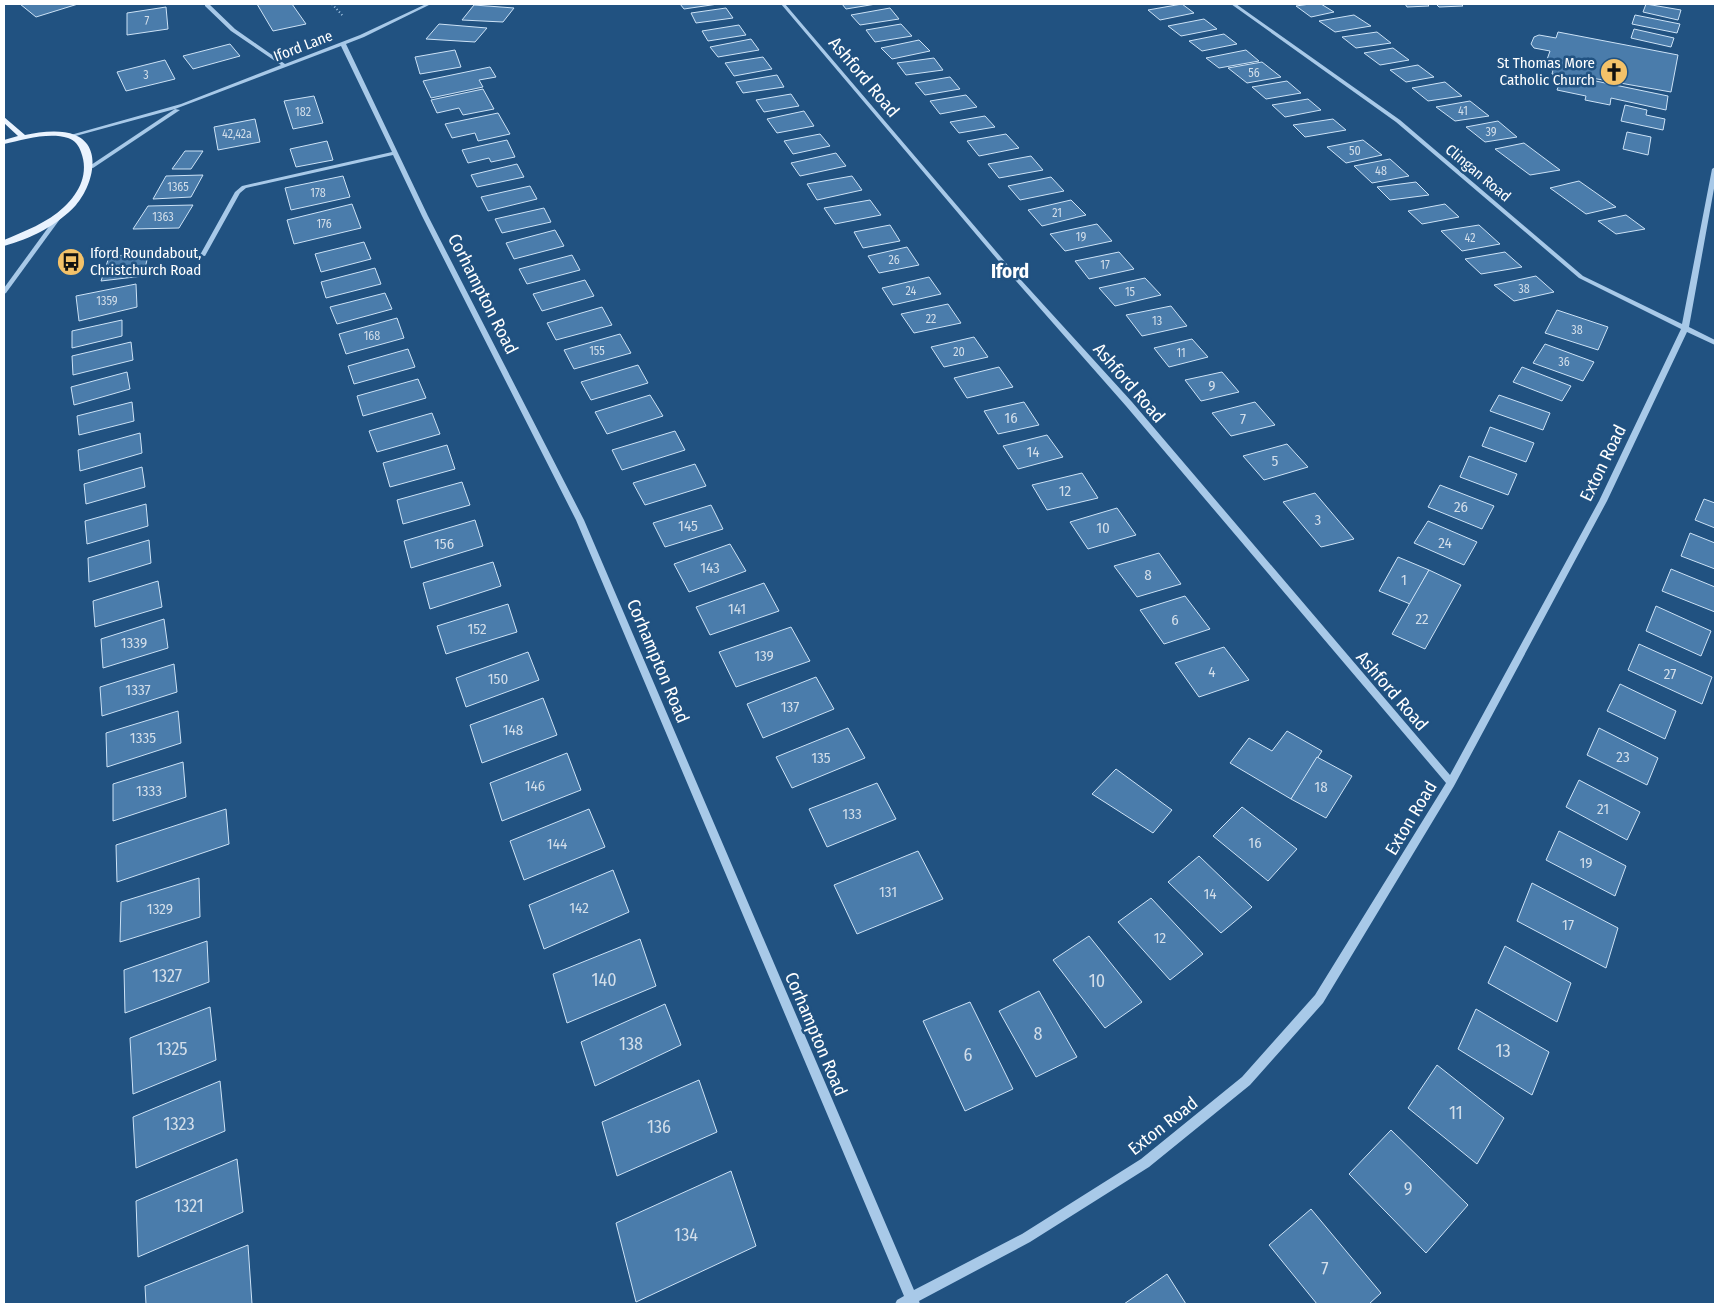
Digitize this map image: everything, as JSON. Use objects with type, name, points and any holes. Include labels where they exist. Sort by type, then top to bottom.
[{"type":"main road","points":[[4,118],[24,138]]},
{"type":"main road","points":[[4,142],[24,138],[70,136],[82,144],[91,167],[88,183],[61,214],[39,230],[4,242]]},
{"type":"street","name":"Iford Lane","points":[[70,136],[183,106],[343,44],[429,4]]},
{"type":"street","name":"Ashford Road","points":[[783,4],[1003,263],[1129,404],[1451,783]]},
{"type":"street","name":"Clingan Road","points":[[1233,4],[1398,121],[1581,277],[1715,343]]},
{"type":"street","points":[[206,5],[233,30],[285,66]]},
{"type":"street","name":"Corhampton Road","points":[[343,44],[425,216],[580,520],[913,1302]]},
{"type":"street","name":"Iford Lane","points":[[91,167],[183,106]]},
{"type":"street","points":[[203,255],[238,192],[244,186],[395,153]]},
{"type":"street","name":"Exton Road","points":[[901,1304],[913,1302],[1026,1238],[1145,1162],[1246,1081],[1319,999],[1451,783],[1603,502],[1685,328],[1715,169]]},
{"type":"street","points":[[4,292],[61,214]]},
{"type":"building","points":[[20,4],[78,4],[36,17]]},
{"type":"building","points":[[257,4],[292,4],[306,24],[273,31]]},
{"type":"building","points":[[680,4],[718,4],[684,9]]},
{"type":"building","points":[[842,4],[876,4],[846,9]]},
{"type":"building","points":[[1182,4],[1194,13],[1160,20],[1148,10]]},
{"type":"building","points":[[1321,4],[1334,12],[1311,17],[1296,6]]},
{"type":"building","points":[[1405,4],[1427,4],[1429,6],[1407,7]]},
{"type":"building","points":[[1436,4],[1461,4],[1463,6],[1439,7]]},
{"type":"building","points":[[1646,4],[1681,10],[1678,20],[1643,12]]},
{"type":"building","points":[[474,5],[514,8],[503,22],[462,20]]},
{"type":"building","points":[[166,7],[168,29],[127,35],[127,13]]},
{"type":"building","points":[[726,8],[733,18],[696,23],[691,13]]},
{"type":"building","points":[[890,8],[899,19],[860,25],[851,15]]},
{"type":"building","points":[[1354,15],[1371,26],[1335,32],[1319,21]]},
{"type":"building","points":[[1635,15],[1680,24],[1677,33],[1632,24]]},
{"type":"building","points":[[1204,19],[1217,29],[1181,36],[1168,26]]},
{"type":"building","points":[[439,24],[487,28],[475,42],[426,39]]},
{"type":"building","points":[[901,24],[912,36],[875,42],[866,30]]},
{"type":"building","points":[[739,25],[746,35],[708,41],[702,31]]},
{"type":"building","points":[[1634,29],[1674,38],[1671,47],[1631,38]]},
{"type":"building","points":[[1377,32],[1391,43],[1356,48],[1342,37]]},
{"type":"building","name":"St Thomas More Catholic Church","points":[[1558,32],[1678,55],[1671,92],[1586,77],[1586,79],[1668,96],[1666,110],[1611,98],[1610,105],[1585,100],[1586,96],[1557,90],[1562,76],[1552,74],[1553,70],[1544,68],[1550,51],[1534,48],[1531,44],[1534,37],[1539,35],[1556,38]]},
{"type":"building","points":[[1224,34],[1237,44],[1202,51],[1189,41]]},
{"type":"building","points":[[751,39],[759,50],[718,57],[710,47]]},
{"type":"building","points":[[919,40],[930,51],[892,59],[881,48]]},
{"type":"building","points":[[230,44],[240,56],[193,69],[183,56]]},
{"type":"building","points":[[1393,48],[1409,60],[1380,65],[1364,53]]},
{"type":"building","points":[[455,50],[461,67],[420,74],[415,57]]},
{"type":"building","points":[[1246,50],[1259,61],[1219,68],[1206,58]]},
{"type":"building","points":[[763,57],[772,69],[734,76],[725,63]]},
{"type":"building","points":[[934,58],[943,70],[906,75],[897,63]]},
{"type":"building","points":[[165,60],[175,79],[126,91],[117,72]]},
{"type":"building","points":[[1262,62],[1281,77],[1247,83],[1228,68]]},
{"type":"building","points":[[1418,65],[1434,77],[1406,82],[1390,70]]},
{"type":"building","points":[[490,67],[496,77],[479,80],[483,87],[431,98],[423,81]]},
{"type":"building","points":[[777,75],[784,87],[743,93],[736,82]]},
{"type":"building","points":[[950,77],[960,89],[925,95],[915,83]]},
{"type":"building","points":[[1287,81],[1301,93],[1266,99],[1252,87]]},
{"type":"building","points":[[1445,82],[1462,96],[1428,101],[1412,88]]},
{"type":"building","points":[[483,89],[494,109],[463,115],[459,108],[437,113],[431,100]]},
{"type":"building","points":[[791,94],[799,106],[764,112],[756,100]]},
{"type":"building","points":[[966,95],[977,107],[940,114],[930,101]]},
{"type":"building","points":[[314,96],[323,123],[293,129],[284,101]]},
{"type":"building","points":[[1308,99],[1321,110],[1285,117],[1272,105]]},
{"type":"building","points":[[1470,101],[1489,116],[1455,121],[1436,107]]},
{"type":"building","points":[[1625,105],[1647,110],[1646,115],[1665,119],[1663,130],[1621,121]]},
{"type":"building","points":[[804,111],[814,126],[777,133],[767,119]]},
{"type":"building","points":[[498,113],[510,134],[478,141],[475,133],[452,138],[445,124]]},
{"type":"building","points":[[985,116],[995,127],[959,133],[950,122]]},
{"type":"building","points":[[255,119],[260,142],[218,150],[214,127]]},
{"type":"building","points":[[1333,119],[1346,130],[1305,137],[1293,125]]},
{"type":"building","points":[[1498,121],[1517,137],[1485,142],[1466,127]]},
{"type":"building","points":[[1627,132],[1651,137],[1648,155],[1623,149]]},
{"type":"building","points":[[820,134],[830,146],[793,154],[784,141]]},
{"type":"building","points":[[1006,134],[1019,148],[979,156],[967,141]]},
{"type":"building","points":[[507,140],[515,157],[491,162],[489,158],[468,163],[462,150]]},
{"type":"building","points":[[1363,140],[1382,155],[1346,163],[1327,147]]},
{"type":"building","points":[[327,141],[333,160],[296,167],[290,149]]},
{"type":"building","points":[[1524,143],[1560,170],[1530,175],[1495,149]]},
{"type":"building","points":[[185,151],[203,151],[191,169],[172,169]]},
{"type":"building","points":[[836,153],[846,166],[800,176],[791,163]]},
{"type":"building","points":[[1031,156],[1043,170],[999,178],[988,164]]},
{"type":"building","points":[[1390,159],[1409,176],[1372,183],[1354,166]]},
{"type":"building","points":[[517,164],[524,177],[477,187],[471,175]]},
{"type":"building","points":[[203,175],[191,197],[153,199],[166,176]]},
{"type":"building","points":[[343,176],[350,197],[291,210],[285,188]]},
{"type":"building","points":[[852,176],[862,190],[817,200],[807,184]]},
{"type":"building","points":[[1051,177],[1064,191],[1020,200],[1008,186]]},
{"type":"building","points":[[1579,181],[1616,207],[1586,214],[1550,188]]},
{"type":"building","points":[[1416,182],[1429,195],[1390,200],[1377,187]]},
{"type":"building","points":[[530,186],[537,199],[488,211],[481,197]]},
{"type":"building","points":[[870,200],[881,215],[835,224],[824,208]]},
{"type":"building","points":[[1071,200],[1086,215],[1042,226],[1028,210]]},
{"type":"building","points":[[352,204],[361,228],[294,244],[287,220]]},
{"type":"building","points":[[1445,204],[1459,217],[1422,224],[1408,211]]},
{"type":"building","points":[[193,205],[179,228],[133,229],[148,206]]},
{"type":"building","points":[[544,208],[551,222],[502,233],[495,219]]},
{"type":"building","points":[[1626,215],[1645,229],[1616,234],[1598,221]]},
{"type":"building","points":[[1097,224],[1112,241],[1065,251],[1050,234]]},
{"type":"building","points":[[890,225],[900,241],[863,248],[854,232]]},
{"type":"building","points":[[1479,225],[1500,244],[1462,251],[1441,231]]},
{"type":"building","points":[[555,230],[564,246],[514,259],[506,243]]},
{"type":"building","points":[[364,242],[371,259],[321,272],[315,254]]},
{"type":"building","points":[[907,247],[919,265],[879,273],[868,256]]},
{"type":"building","points":[[149,252],[143,276],[101,281],[109,257]]},
{"type":"building","points":[[1119,252],[1134,269],[1089,279],[1075,261]]},
{"type":"building","points":[[1505,252],[1522,267],[1481,274],[1465,259]]},
{"type":"building","points":[[572,255],[580,270],[527,284],[519,269]]},
{"type":"building","points":[[375,268],[381,284],[326,298],[321,282]]},
{"type":"building","points":[[1536,276],[1554,292],[1514,301],[1494,285]]},
{"type":"building","points":[[929,277],[941,294],[893,305],[882,288]]},
{"type":"building","points":[[1145,278],[1161,295],[1115,306],[1099,288]]},
{"type":"building","points":[[585,280],[594,296],[542,311],[533,294]]},
{"type":"building","points":[[136,284],[137,307],[79,321],[76,296]]},
{"type":"building","points":[[385,293],[392,309],[337,324],[330,307]]},
{"type":"building","points":[[948,304],[961,323],[914,333],[901,314]]},
{"type":"building","points":[[1171,306],[1187,326],[1142,336],[1126,315]]},
{"type":"building","points":[[602,307],[612,325],[556,340],[547,323]]},
{"type":"building","points":[[1557,310],[1608,327],[1598,350],[1545,333]]},
{"type":"building","points":[[397,318],[404,338],[346,354],[339,334]]},
{"type":"building","points":[[122,320],[122,336],[72,348],[72,331]]},
{"type":"building","points":[[620,334],[631,353],[574,369],[564,350]]},
{"type":"building","points":[[974,337],[988,357],[944,367],[931,347]]},
{"type":"building","points":[[1192,339],[1208,357],[1169,367],[1154,348]]},
{"type":"building","points":[[131,342],[133,360],[73,375],[72,356]]},
{"type":"building","points":[[1545,344],[1594,362],[1583,381],[1533,363]]},
{"type":"building","points":[[408,349],[415,367],[354,384],[348,366]]},
{"type":"building","points":[[638,365],[648,383],[591,400],[581,382]]},
{"type":"building","points":[[999,367],[1013,387],[967,398],[954,378]]},
{"type":"building","points":[[1522,367],[1571,386],[1562,401],[1513,382]]},
{"type":"building","points":[[127,372],[130,389],[74,405],[71,387]]},
{"type":"building","points":[[1222,372],[1239,392],[1201,401],[1185,380]]},
{"type":"building","points":[[418,379],[426,398],[363,416],[357,396]]},
{"type":"building","points":[[650,395],[663,416],[607,434],[595,412]]},
{"type":"building","points":[[1499,395],[1550,413],[1543,430],[1490,411]]},
{"type":"building","points":[[132,402],[134,421],[79,435],[77,416]]},
{"type":"building","points":[[1024,402],[1039,425],[998,434],[984,411]]},
{"type":"building","points":[[1255,402],[1275,425],[1231,436],[1212,413]]},
{"type":"building","points":[[432,413],[440,434],[377,452],[369,431]]},
{"type":"building","points":[[1490,427],[1534,443],[1526,462],[1482,446]]},
{"type":"building","points":[[675,431],[685,450],[622,470],[612,450]]},
{"type":"building","points":[[140,433],[142,453],[80,471],[78,450]]},
{"type":"building","points":[[1047,435],[1063,457],[1018,469],[1003,446]]},
{"type":"building","points":[[1287,444],[1308,467],[1264,480],[1243,456]]},
{"type":"building","points":[[447,445],[455,469],[390,487],[383,463]]},
{"type":"building","points":[[1469,456],[1517,474],[1508,495],[1460,477]]},
{"type":"building","points":[[695,464],[706,486],[645,505],[633,483]]},
{"type":"building","points":[[142,467],[145,487],[86,504],[84,484]]},
{"type":"building","points":[[1082,473],[1098,498],[1047,510],[1032,485]]},
{"type":"building","points":[[462,482],[470,505],[403,524],[397,500]]},
{"type":"building","points":[[1440,485],[1494,506],[1482,529],[1428,507]]},
{"type":"building","points":[[1315,493],[1354,539],[1321,547],[1283,502]]},
{"type":"building","points":[[1704,499],[1715,503],[1715,528],[1695,520]]},
{"type":"building","points":[[146,504],[148,526],[87,544],[85,521]]},
{"type":"building","points":[[711,505],[723,529],[665,547],[653,523]]},
{"type":"building","points":[[1117,508],[1136,535],[1088,549],[1070,522]]},
{"type":"building","points":[[475,520],[483,546],[411,568],[404,541]]},
{"type":"building","points":[[1428,521],[1477,542],[1464,565],[1414,543]]},
{"type":"building","points":[[1690,533],[1715,543],[1715,569],[1681,556]]},
{"type":"building","points":[[149,540],[151,563],[89,582],[88,558]]},
{"type":"building","points":[[730,544],[746,571],[689,592],[674,564]]},
{"type":"building","points":[[1159,553],[1181,584],[1137,597],[1114,566]]},
{"type":"building","points":[[1398,557],[1429,570],[1410,604],[1379,591]]},
{"type":"building","points":[[493,562],[501,586],[430,609],[423,583]]},
{"type":"building","points":[[1671,569],[1715,587],[1715,612],[1662,591]]},
{"type":"building","points":[[1429,570],[1461,585],[1425,649],[1392,634]]},
{"type":"building","points":[[158,581],[162,607],[95,627],[93,601]]},
{"type":"building","points":[[764,583],[779,611],[710,635],[696,607]]},
{"type":"building","points":[[1185,596],[1210,629],[1164,644],[1140,610]]},
{"type":"building","points":[[508,604],[517,632],[446,654],[437,626]]},
{"type":"building","points":[[1656,606],[1711,631],[1701,656],[1646,631]]},
{"type":"building","points":[[164,619],[168,648],[103,668],[101,639]]},
{"type":"building","points":[[791,627],[810,661],[736,687],[719,652]]},
{"type":"building","points":[[1639,644],[1712,677],[1702,704],[1628,670]]},
{"type":"building","points":[[1224,647],[1249,680],[1199,697],[1175,663]]},
{"type":"building","points":[[528,652],[539,680],[466,707],[456,678]]},
{"type":"building","points":[[174,664],[177,692],[102,716],[100,687]]},
{"type":"building","points":[[816,677],[834,709],[763,738],[747,704]]},
{"type":"building","points":[[1620,684],[1676,711],[1665,739],[1607,711]]},
{"type":"building","points":[[543,698],[557,735],[482,763],[470,725]]},
{"type":"building","points":[[178,711],[181,743],[107,767],[106,733]]},
{"type":"building","points":[[848,728],[865,758],[792,788],[776,757]]},
{"type":"building","points":[[1599,728],[1658,758],[1647,785],[1587,755]]},
{"type":"building","points":[[1287,731],[1322,751],[1291,799],[1230,763],[1249,738],[1272,751]]},
{"type":"building","points":[[567,753],[581,790],[502,821],[490,783]]},
{"type":"building","points":[[1317,757],[1352,776],[1326,818],[1291,799]]},
{"type":"building","points":[[183,762],[186,797],[113,821],[113,784]]},
{"type":"building","points":[[1116,769],[1172,810],[1153,833],[1092,794]]},
{"type":"building","points":[[1579,780],[1640,812],[1627,840],[1566,807]]},
{"type":"building","points":[[877,783],[896,819],[827,847],[809,809]]},
{"type":"building","points":[[1242,807],[1297,849],[1268,881],[1213,836]]},
{"type":"building","points":[[226,809],[229,844],[117,882],[116,845]]},
{"type":"building","points":[[589,809],[605,847],[524,880],[510,841]]},
{"type":"building","points":[[1559,831],[1626,866],[1615,896],[1546,860]]},
{"type":"building","points":[[918,851],[943,899],[857,934],[834,885]]},
{"type":"building","points":[[1199,856],[1252,907],[1221,933],[1168,882]]},
{"type":"building","points":[[613,870],[629,912],[544,949],[529,905]]},
{"type":"building","points":[[199,878],[200,917],[120,942],[121,902]]},
{"type":"building","points":[[1532,883],[1618,928],[1606,968],[1517,921]]},
{"type":"building","points":[[1151,898],[1203,954],[1170,980],[1118,922]]},
{"type":"building","points":[[1089,936],[1142,1002],[1105,1028],[1053,960]]},
{"type":"building","points":[[640,939],[656,986],[567,1023],[553,974]]},
{"type":"building","points":[[207,941],[209,982],[125,1013],[124,970]]},
{"type":"building","points":[[1505,946],[1571,983],[1557,1022],[1488,983]]},
{"type":"building","points":[[1039,991],[1077,1057],[1036,1077],[999,1011]]},
{"type":"building","points":[[970,1002],[1013,1089],[965,1111],[923,1021]]},
{"type":"building","points":[[665,1004],[681,1045],[595,1086],[581,1042]]},
{"type":"building","points":[[210,1007],[216,1060],[133,1094],[130,1038]]},
{"type":"building","points":[[1476,1009],[1549,1052],[1532,1095],[1458,1049]]},
{"type":"building","points":[[1437,1065],[1504,1118],[1477,1164],[1408,1108]]},
{"type":"building","points":[[699,1080],[717,1132],[617,1176],[602,1122]]},
{"type":"building","points":[[220,1081],[225,1131],[136,1168],[133,1117]]},
{"type":"building","points":[[1391,1130],[1468,1205],[1426,1253],[1349,1174]]},
{"type":"building","points":[[237,1159],[243,1212],[138,1257],[136,1201]]},
{"type":"building","points":[[731,1171],[756,1246],[636,1302],[616,1223]]},
{"type":"building","points":[[1311,1209],[1381,1293],[1369,1304],[1317,1304],[1269,1245]]},
{"type":"building","points":[[248,1245],[252,1304],[146,1304],[145,1286]]},
{"type":"building","points":[[1167,1274],[1186,1304],[1124,1304]]},
{"type":"place","name":"St Thomas More Catholic Church","points":[[1614,72]]},
{"type":"place","name":"Iford Roundabout, Christchurch Road","points":[[71,262]]},
{"type":"district","name":"Iford","points":[[1010,271]]}]
